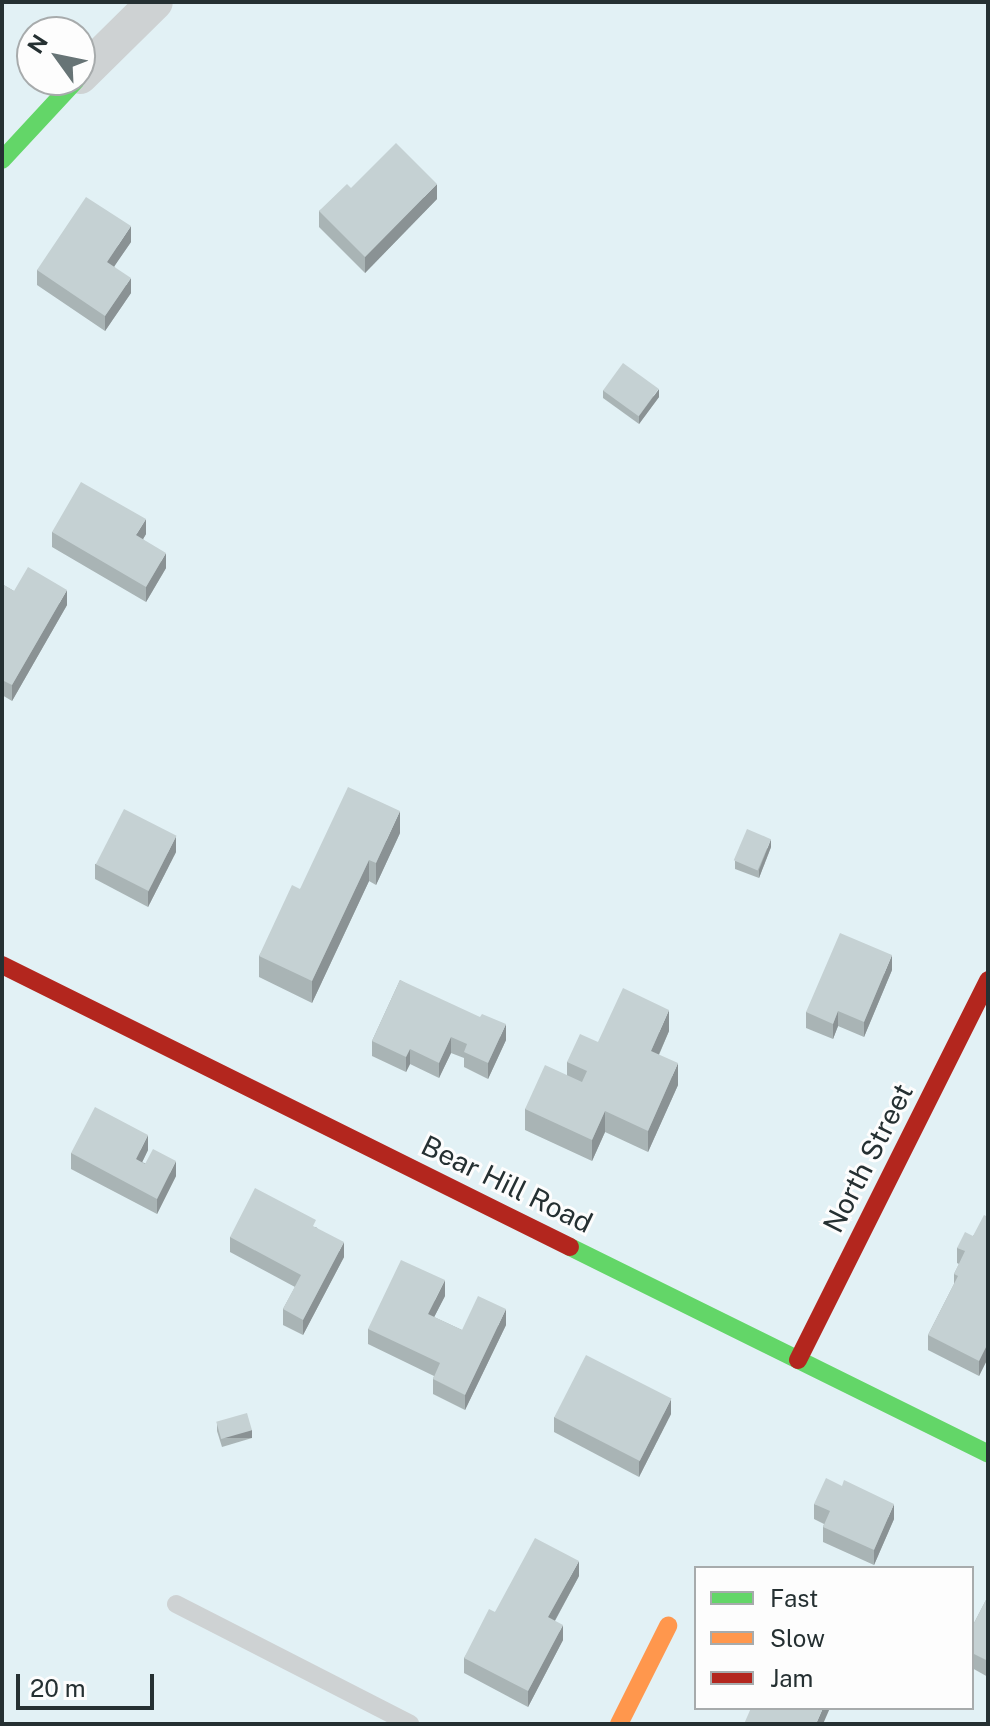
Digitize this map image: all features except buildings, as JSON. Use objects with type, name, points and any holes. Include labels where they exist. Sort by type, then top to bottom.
[{"type":"street","points":[[96,60],[155,2]]},
{"type":"street","points":[[2,160],[61,96]]},
{"type":"street","name":"Bear Hill Road","points":[[2,965],[988,1454]]},
{"type":"street","name":"North Street","points":[[798,1360],[988,980]]},
{"type":"street","points":[[619,1724],[668,1626]]},
{"type":"lane","points":[[176,1604],[410,1724]]},
{"type":"traffic: fast","points":[[2,160],[61,96]]},
{"type":"traffic: fast","points":[[570,1247],[988,1454]]},
{"type":"traffic: slow","points":[[619,1724],[668,1626]]},
{"type":"traffic: jam","points":[[2,965],[570,1247]]},
{"type":"traffic: jam","points":[[798,1360],[988,980]]}]
